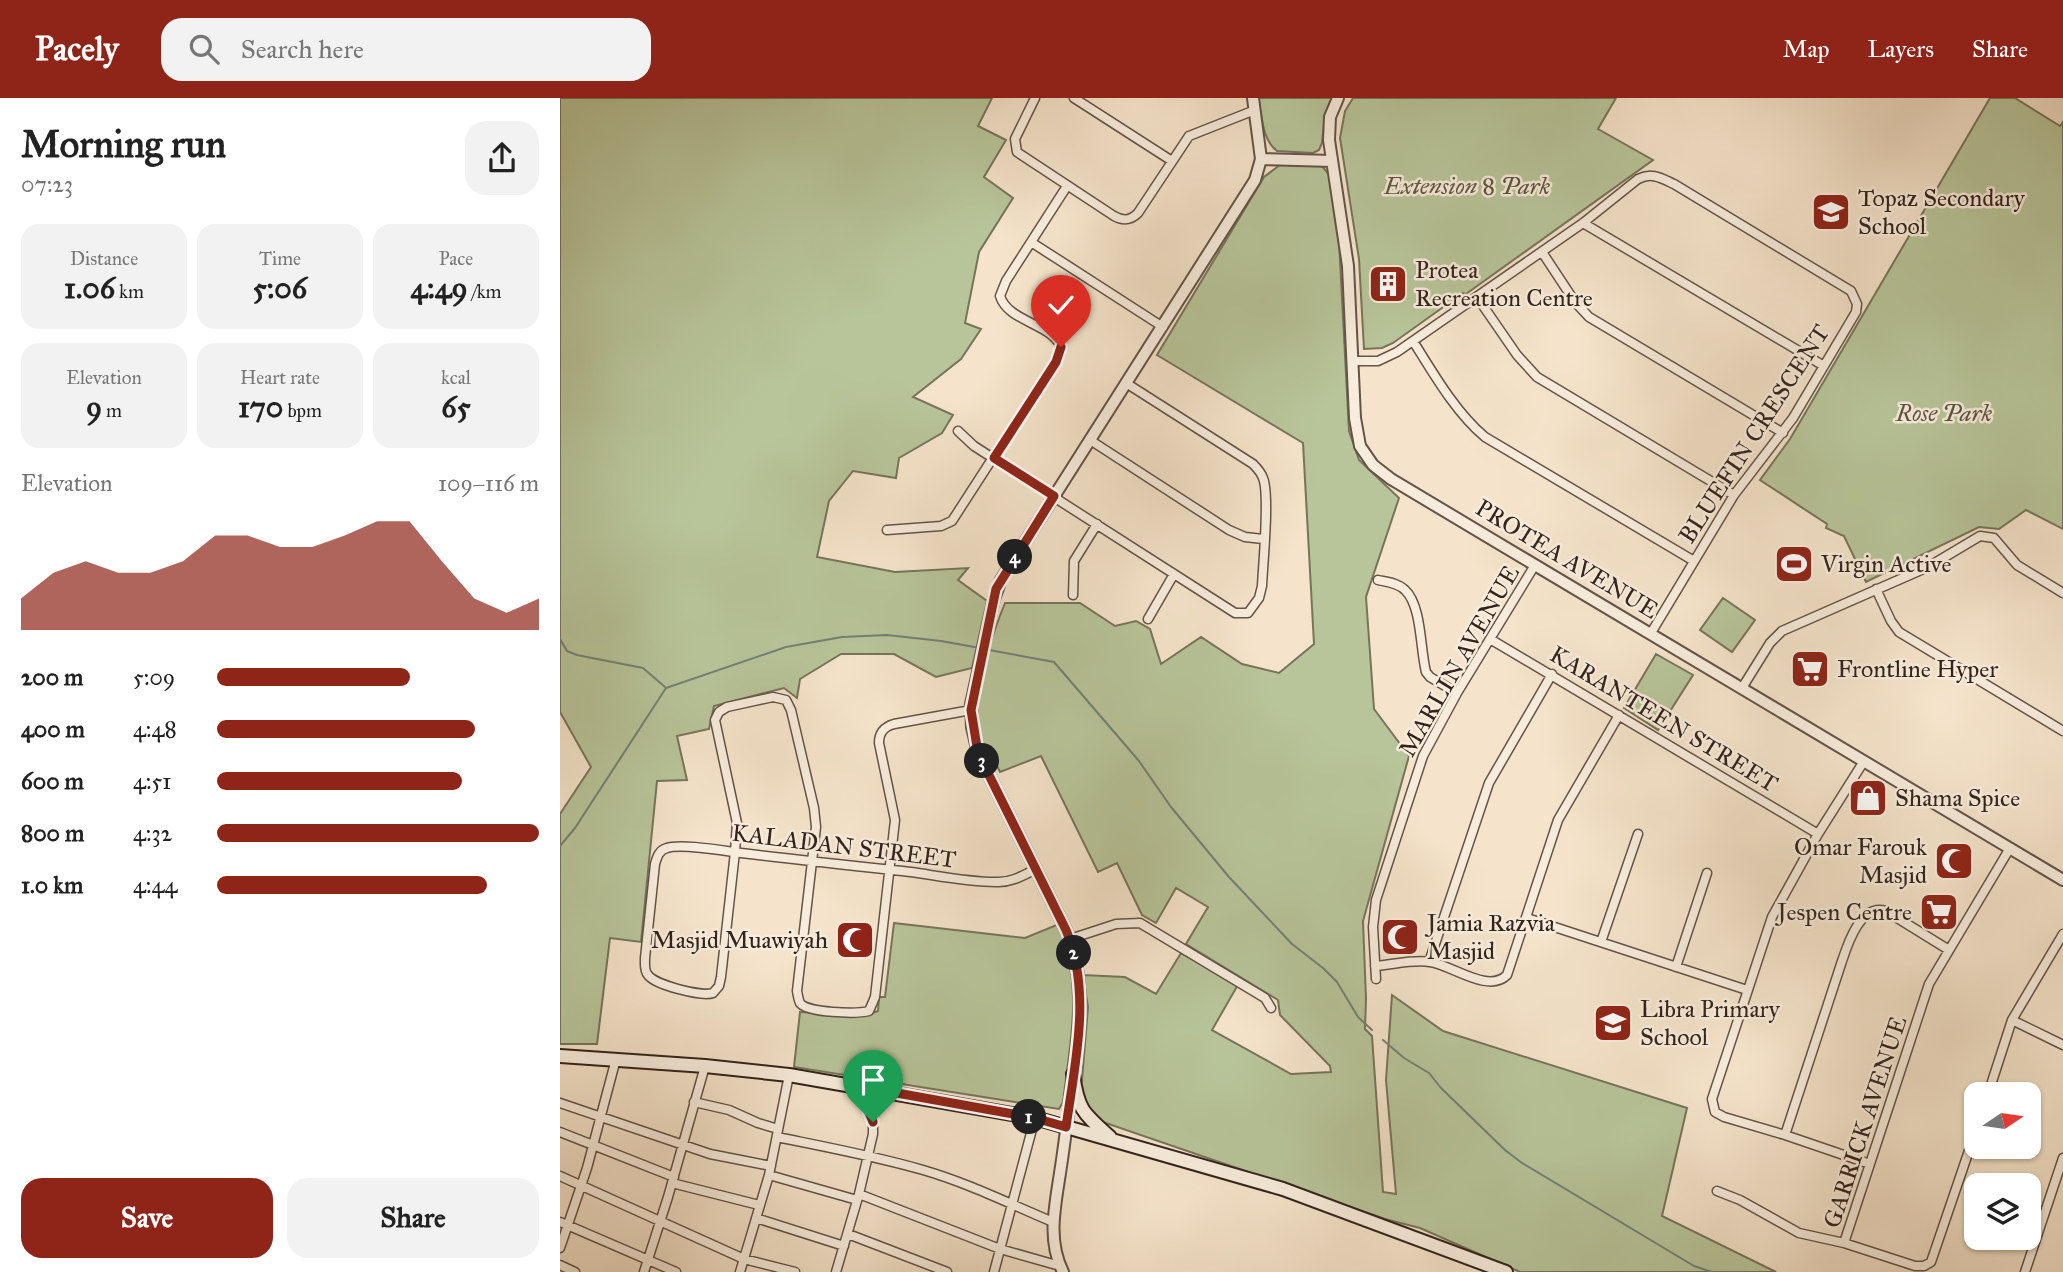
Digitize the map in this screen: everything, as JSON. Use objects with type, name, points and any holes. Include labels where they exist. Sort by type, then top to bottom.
[{"type":"main road","points":[[560,1056],[789,1075],[1035,1118],[1283,1189],[1506,1272]]},
{"type":"main road","points":[[1073,1074],[1082,1111],[1111,1138]]},
{"type":"main road","points":[[1480,1263],[1495,1272]]},
{"type":"street","points":[[1035,98],[1017,133],[1014,148],[1020,155],[1114,216],[1128,220],[1138,213],[1192,133],[1255,110]]},
{"type":"street","points":[[1074,98],[1172,161]]},
{"type":"street","points":[[1061,1269],[1053,1240],[1053,1222],[1073,1074],[1080,992],[1070,939],[978,753],[971,710],[980,657],[1000,580],[1250,190],[1258,173],[1261,159],[1253,98]]},
{"type":"street","name":"PROTEA AVENUE","points":[[1338,98],[1329,124],[1348,266],[1357,436],[1363,452],[1373,465],[1391,479],[2063,880]]},
{"type":"street","points":[[1261,159],[1332,161]]},
{"type":"street","name":"BLUEFIN CRESCENT","points":[[1352,361],[1382,360],[1413,341],[1583,223],[1643,176],[1657,176],[1674,184],[1838,282],[1854,295],[1856,312],[1824,366],[1783,433],[1734,495],[1651,634]]},
{"type":"street","points":[[887,530],[941,526],[952,521],[1061,351],[1056,339],[1008,308],[1001,299],[1002,288],[1067,186]]},
{"type":"street","points":[[1583,223],[1824,366]]},
{"type":"street","points":[[1031,242],[1163,327]]},
{"type":"street","points":[[1542,252],[1588,317],[1783,433]]},
{"type":"street","points":[[1476,297],[1517,355],[1537,377],[1734,495]]},
{"type":"street","points":[[1413,341],[1456,404],[1485,437],[1694,561]]},
{"type":"street","points":[[958,431],[969,442],[1235,613],[1246,614],[1255,606],[1261,593],[1265,483],[1260,471],[1126,383]]},
{"type":"street","points":[[1090,440],[1229,530],[1245,537],[1263,539]]},
{"type":"street","points":[[1073,595],[1074,561],[1097,524]]},
{"type":"street","points":[[1742,688],[1777,634],[1928,567],[1972,539],[1984,535],[1994,538],[2017,565],[2063,593]]},
{"type":"street","name":"MARLIN AVENUE","points":[[1376,979],[1373,918],[1380,883],[1423,756],[1457,692],[1535,565]]},
{"type":"street","points":[[1148,618],[1174,574]]},
{"type":"street","points":[[1378,580],[1399,586],[1407,592],[1416,614],[1426,672],[1457,692]]},
{"type":"street","points":[[1875,589],[1899,632],[2063,731]]},
{"type":"street","name":"KARANTEEN STREET","points":[[1490,639],[1818,834]]},
{"type":"street","points":[[1429,962],[1489,783],[1552,674]]},
{"type":"street","points":[[735,852],[737,823],[715,720],[719,712],[726,707],[778,696],[786,700],[791,710],[816,827],[798,996],[803,1006],[818,1010],[858,1013],[869,1010],[873,1005],[895,812],[881,753],[880,734],[894,724],[971,710]]},
{"type":"street","points":[[1375,966],[1429,962],[1486,982],[1503,979],[1511,966],[1562,811],[1619,715]]},
{"type":"street","points":[[1864,761],[1818,834],[1772,917],[1713,1092],[1712,1104],[1718,1114],[1870,1164]]},
{"type":"street","points":[[1601,942],[1638,834]]},
{"type":"street","name":"KALADAN STREET","points":[[735,852],[721,977],[717,989],[708,995],[698,995],[658,981],[646,972],[645,958],[655,864],[659,853],[669,847],[735,852],[997,882],[1014,879],[1037,869]]},
{"type":"street","name":"GARRICK AVENUE","points":[[1966,1159],[1931,1262],[1924,1266],[1914,1266],[1844,1243],[1927,989],[2010,848]]},
{"type":"street","points":[[1676,967],[1707,873]]},
{"type":"street","points":[[1785,1135],[1845,951],[1866,914],[1877,909],[1886,911],[1949,950]]},
{"type":"street","points":[[1527,918],[1747,990]]},
{"type":"street","points":[[1070,939],[1116,924],[1140,923],[1265,998],[1271,1008]]},
{"type":"street","points":[[1992,1082],[2012,1020],[2063,934]]},
{"type":"street","points":[[2012,1020],[2063,1045]]},
{"type":"street","points":[[560,1248],[564,1224],[582,1185],[594,1145],[616,1059]]},
{"type":"street","points":[[644,1272],[661,1222],[705,1066]]},
{"type":"street","points":[[740,1272],[770,1170],[789,1075]]},
{"type":"street","points":[[836,1272],[858,1197],[874,1127],[858,1086]]},
{"type":"street","points":[[694,1102],[729,1110],[778,1133],[948,1178],[1053,1222]]},
{"type":"street","points":[[560,1103],[682,1145],[858,1197],[1061,1269]]},
{"type":"street","points":[[994,1272],[1035,1118]]},
{"type":"street","points":[[560,1132],[673,1180],[760,1205]]},
{"type":"street","points":[[2025,1272],[2063,1158]]},
{"type":"street","points":[[560,1176],[744,1259],[795,1272]]},
{"type":"street","points":[[1717,1191],[1740,1200],[1799,1233],[1844,1243]]},
{"type":"street","points":[[756,1218],[844,1246]]},
{"type":"street","points":[[564,1224],[676,1272]]},
{"type":"street","points":[[848,1234],[947,1272]]},
{"type":"street","points":[[560,1265],[575,1272]]},
{"type":"green space","points":[[560,98],[992,98],[978,126],[1006,140],[984,177],[1013,198],[979,252],[965,323],[981,329],[961,359],[913,397],[953,415],[942,433],[899,458],[896,478],[853,471],[829,501],[817,557],[895,572],[968,568],[958,580],[987,601],[972,668],[936,677],[894,654],[841,654],[800,679],[797,698],[784,688],[714,706],[709,729],[677,736],[687,780],[657,781],[641,942],[610,938],[597,1044],[560,1044],[560,814],[591,767],[560,712]]},
{"type":"green space","points":[[1258,98],[1332,98],[1325,114],[1319,150],[1313,153],[1277,151],[1265,134]]},
{"type":"green space","name":"Extension 8 Park","points":[[1353,98],[1616,98],[1598,129],[1653,160],[1393,343],[1382,348],[1364,349],[1359,259],[1340,138],[1345,111]]},
{"type":"green space","name":"Rose Park","points":[[1990,98],[2015,98],[2060,126],[2063,122],[2063,529],[2026,510],[1999,529],[1979,527],[1866,582],[1844,536],[1826,528],[1827,524],[1760,480],[1790,439]]},
{"type":"green space","points":[[1281,164],[1322,166],[1331,177],[1339,241],[1349,431],[1359,460],[1399,498],[1366,597],[1374,709],[1409,756],[1363,921],[1365,1029],[1372,1036],[1383,1192],[1396,1194],[1386,1080],[1392,995],[1443,1031],[1687,1108],[1662,1216],[1776,1272],[1520,1272],[1420,1228],[1385,1219],[1094,1119],[1081,1092],[1088,1007],[1083,975],[1125,977],[1156,994],[1181,953],[1239,983],[1212,1030],[1291,1074],[1331,1072],[1330,1066],[1280,1015],[1278,1000],[1186,944],[1208,907],[1176,888],[1156,923],[1142,915],[1117,863],[1098,872],[1041,756],[1000,772],[992,756],[986,758],[977,721],[980,680],[1005,603],[1080,603],[1115,626],[1136,621],[1150,629],[1161,664],[1201,637],[1242,664],[1279,673],[1314,644],[1303,443],[1157,355],[1264,177]]},
{"type":"green space","points":[[1723,598],[1755,620],[1732,652],[1700,630]]},
{"type":"green space","points":[[1656,654],[1693,675],[1658,730],[1624,708]]},
{"type":"green space","points":[[894,923],[1025,938],[1059,924],[1071,971],[1073,1013],[1063,1102],[1059,1109],[794,1067],[800,1012],[866,1015],[878,1011],[879,997],[885,997]]},
{"type":"waterway","points":[[560,846],[575,828],[666,688],[786,647],[842,637],[887,635],[980,648]]},
{"type":"waterway","points":[[560,639],[567,651],[577,655],[643,668],[665,687]]},
{"type":"waterway","points":[[989,650],[1054,662],[1139,761],[1171,807],[1229,877],[1292,944],[1337,982],[1358,1017],[1372,1030]]},
{"type":"waterway","points":[[1383,1040],[1404,1058],[1429,1073],[1505,1150],[1522,1163],[1694,1266],[1712,1272]]},
{"type":"place","name":"Topaz Secondary School","points":[[1831,212]]},
{"type":"place","name":"Protea Recreation Centre","points":[[1388,284]]},
{"type":"place","name":"Virgin Active","points":[[1794,564]]},
{"type":"place","name":"Frontline Hyper","points":[[1810,669]]},
{"type":"place","name":"Shama Spice","points":[[1868,798]]},
{"type":"place","name":"Omar Farouk Masjid","points":[[1954,861]]},
{"type":"place","name":"Jespen Centre","points":[[1939,912]]},
{"type":"place","name":"Jamia Razvia Masjid","points":[[1400,937]]},
{"type":"place","name":"Masjid Muawiyah","points":[[855,940]]},
{"type":"place","name":"Libra Primary School","points":[[1613,1023]]},
{"type":"route","points":[[873,1122],[858,1086],[1035,1118],[1066,1127],[1080,1004],[1073,948],[1037,869],[978,753],[971,710],[972,694],[996,589],[1054,496],[994,458],[1056,362],[1061,347]]}]
